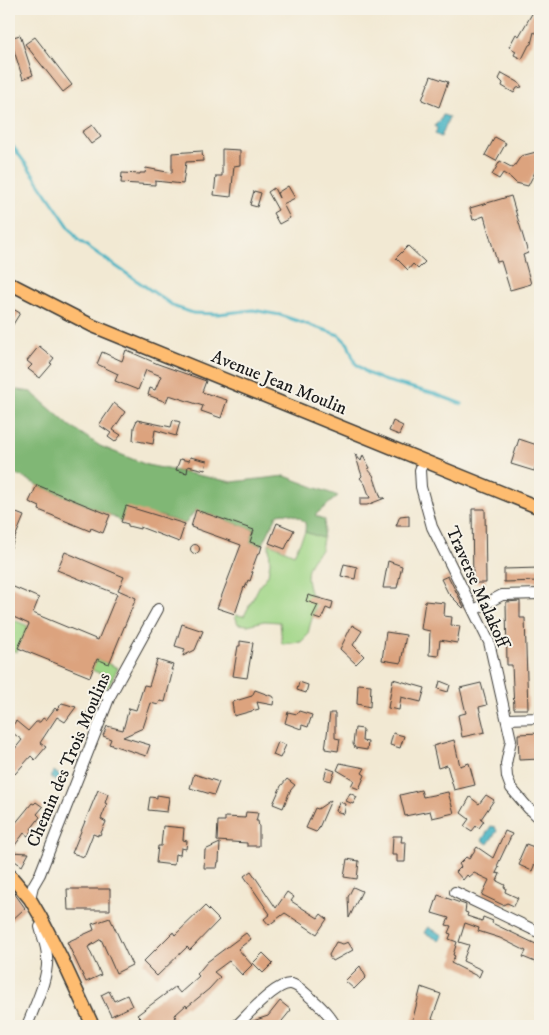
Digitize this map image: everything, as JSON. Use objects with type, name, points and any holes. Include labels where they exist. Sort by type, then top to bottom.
[{"type":"main road","name":"Avenue Jean Moulin","points":[[9,283],[93,326],[540,508]]},
{"type":"main road","points":[[9,874],[30,899],[43,922],[93,1026]]},
{"type":"street","name":"Traverse Malakoff","points":[[424,460],[420,470],[421,487],[432,527],[489,642],[511,740],[506,764],[507,777],[511,788],[540,819]]},
{"type":"street","points":[[474,610],[502,595],[540,594]]},
{"type":"street","name":"Chemin des Trois Moulins","points":[[30,899],[33,886],[40,874],[110,696],[158,609]]},
{"type":"street","points":[[99,692],[110,696]]},
{"type":"street","points":[[507,718],[540,718]]},
{"type":"street","points":[[455,892],[540,933]]},
{"type":"street","points":[[28,1026],[45,978],[48,959],[44,937],[39,927],[43,922]]},
{"type":"street","points":[[236,1026],[276,989],[286,984],[293,984],[319,1004],[330,1015],[336,1026]]},
{"type":"green space","points":[[9,391],[31,392],[70,426],[100,446],[147,465],[232,482],[285,476],[338,496],[315,515],[325,520],[323,538],[305,532],[303,520],[292,514],[284,513],[277,515],[262,546],[250,542],[254,530],[196,510],[185,524],[160,516],[121,522],[110,515],[37,485],[23,477],[9,473]]},
{"type":"green space","points":[[305,532],[323,538],[321,550],[309,565],[307,576],[311,595],[315,596],[316,601],[308,635],[301,642],[282,644],[280,622],[264,621],[248,625],[238,624],[235,615],[244,616],[260,585],[268,575],[270,562],[269,543],[294,554]]},
{"type":"green space","points":[[9,618],[28,626],[17,652],[9,649]]},
{"type":"green space","points":[[97,659],[118,668],[108,687],[103,690],[100,689],[108,677],[92,670]]},
{"type":"water","points":[[443,115],[449,117],[441,137],[435,134],[437,129],[435,125]]},
{"type":"water","points":[[54,771],[65,780],[61,785],[50,777]]},
{"type":"water","points":[[491,826],[495,827],[497,831],[488,844],[482,840]]},
{"type":"water","points":[[428,927],[443,935],[440,941],[425,933]]},
{"type":"building","points":[[533,12],[540,16],[540,35],[534,32],[531,44],[522,59],[514,55],[516,51],[509,47],[516,34],[519,36]]},
{"type":"building","points":[[20,35],[33,75],[23,79],[10,38]]},
{"type":"building","points":[[35,37],[72,85],[63,92],[25,44]]},
{"type":"building","points":[[502,73],[518,82],[522,87],[517,88],[514,93],[502,86],[503,83],[499,79]]},
{"type":"building","points":[[431,76],[448,82],[439,107],[422,100]]},
{"type":"building","points":[[92,125],[101,137],[91,144],[82,132]]},
{"type":"building","points":[[495,137],[506,143],[496,161],[485,155]]},
{"type":"building","points":[[222,149],[240,150],[240,165],[234,166],[231,197],[214,195],[216,176],[222,176]]},
{"type":"building","points":[[202,151],[203,161],[186,162],[183,184],[155,181],[155,185],[121,183],[122,173],[145,173],[146,168],[172,173],[172,153]]},
{"type":"building","points":[[540,151],[540,162],[528,186],[516,183],[503,173],[499,179],[492,175],[500,161],[513,168],[521,156]]},
{"type":"building","points":[[288,186],[295,198],[283,204],[290,218],[279,224],[273,213],[278,210],[268,192],[274,188],[279,198],[277,193]]},
{"type":"building","points":[[254,191],[261,193],[257,207],[250,205]]},
{"type":"building","points":[[511,196],[528,253],[523,255],[531,284],[510,290],[501,261],[497,262],[484,216],[473,220],[470,208]]},
{"type":"building","points":[[408,246],[425,262],[418,269],[413,264],[408,270],[396,258]]},
{"type":"building","points":[[9,309],[20,313],[9,331]]},
{"type":"building","points":[[39,346],[54,358],[50,363],[52,364],[40,378],[28,369],[32,365],[27,361]]},
{"type":"building","points":[[126,350],[206,381],[202,392],[227,400],[221,418],[201,411],[203,406],[169,395],[166,402],[148,395],[150,388],[155,390],[161,376],[146,370],[138,390],[115,381],[118,374],[97,364],[102,352],[122,361]]},
{"type":"building","points":[[114,403],[125,412],[113,430],[121,435],[115,442],[108,437],[111,433],[99,425]]},
{"type":"building","points":[[137,420],[171,427],[173,420],[180,422],[176,436],[155,430],[153,444],[133,440],[134,427]]},
{"type":"building","points":[[393,421],[403,426],[399,435],[389,431]]},
{"type":"building","points":[[519,439],[540,446],[540,454],[534,471],[511,464]]},
{"type":"building","points":[[355,454],[361,461],[363,455],[370,468],[368,469],[373,475],[381,498],[385,498],[367,505],[360,505],[360,498],[370,498],[365,484],[360,478],[362,476]]},
{"type":"building","points":[[190,457],[207,461],[205,470],[188,466],[187,473],[176,470],[180,459],[189,461]]},
{"type":"building","points":[[37,485],[110,515],[103,533],[91,528],[90,531],[39,510],[40,507],[29,502]]},
{"type":"building","points":[[126,506],[185,524],[179,542],[121,522]]},
{"type":"building","points":[[472,509],[485,509],[486,583],[473,583]]},
{"type":"building","points":[[9,510],[24,516],[9,552]]},
{"type":"building","points":[[196,510],[254,530],[250,542],[262,546],[251,572],[253,572],[250,581],[248,580],[244,587],[235,614],[217,608],[241,545],[191,527]]},
{"type":"building","points":[[409,515],[409,526],[396,526],[400,516]]},
{"type":"building","points":[[277,523],[294,530],[285,549],[269,543]]},
{"type":"building","points":[[195,545],[199,549],[195,553],[191,549]]},
{"type":"building","points":[[65,552],[124,577],[118,590],[136,598],[109,664],[97,659],[90,677],[18,648],[29,624],[9,615],[9,585],[39,598],[33,613],[98,640],[117,594],[57,570]]},
{"type":"building","points":[[388,561],[402,566],[397,588],[383,588]]},
{"type":"building","points":[[344,564],[357,567],[355,579],[341,576]]},
{"type":"building","points":[[540,568],[540,581],[504,582],[504,569]]},
{"type":"building","points":[[448,576],[463,608],[448,593],[441,579]]},
{"type":"building","points":[[308,595],[333,602],[331,610],[326,608],[321,620],[312,617],[318,605],[306,601]]},
{"type":"building","points":[[425,601],[445,603],[444,616],[452,617],[451,625],[460,626],[457,643],[440,640],[438,656],[429,655],[430,631],[421,629]]},
{"type":"building","points":[[520,601],[520,618],[525,618],[528,709],[514,709],[512,665],[507,665],[506,602]]},
{"type":"building","points":[[182,624],[203,631],[195,650],[183,656],[185,649],[175,646]]},
{"type":"building","points":[[352,625],[362,631],[353,645],[364,656],[356,664],[340,649]]},
{"type":"building","points":[[386,632],[406,635],[401,663],[382,660]]},
{"type":"building","points":[[240,641],[253,643],[247,678],[233,676]]},
{"type":"building","points":[[157,660],[173,665],[165,702],[160,701],[158,705],[151,703],[143,728],[123,737],[150,745],[146,756],[109,744],[111,739],[103,736],[107,726],[123,730],[129,708],[136,710],[144,685],[149,686]]},
{"type":"building","points":[[393,679],[425,688],[421,702],[401,697],[399,710],[388,708]]},
{"type":"building","points":[[440,681],[450,685],[448,692],[438,689]]},
{"type":"building","points":[[299,682],[308,685],[306,693],[297,690]]},
{"type":"building","points":[[481,683],[487,705],[479,707],[485,732],[462,737],[458,715],[466,713],[460,688]]},
{"type":"building","points":[[358,684],[371,685],[370,707],[357,704]]},
{"type":"building","points":[[255,690],[274,697],[273,705],[257,702],[259,709],[234,716],[232,702],[252,696]]},
{"type":"building","points":[[62,703],[76,707],[65,722],[57,717],[40,743],[46,747],[35,760],[31,756],[15,774],[9,769],[9,756],[22,740],[9,730],[16,721],[28,731],[36,722],[40,722],[43,718],[46,720],[55,708],[57,710]]},
{"type":"building","points":[[89,708],[97,710],[93,721],[86,715]]},
{"type":"building","points":[[299,711],[312,715],[308,727],[302,725],[301,729],[285,723],[288,712],[297,714]]},
{"type":"building","points":[[330,713],[335,713],[335,738],[340,739],[338,751],[325,749]]},
{"type":"building","points":[[355,728],[363,729],[362,741],[368,742],[367,750],[355,748],[353,744]]},
{"type":"building","points":[[393,733],[404,736],[400,748],[390,745]]},
{"type":"building","points":[[540,733],[540,759],[519,760],[518,734]]},
{"type":"building","points":[[454,740],[460,766],[469,763],[475,785],[454,790],[447,765],[438,768],[433,746]]},
{"type":"building","points":[[278,742],[286,745],[280,758],[273,755]]},
{"type":"building","points":[[340,763],[365,768],[362,773],[365,775],[359,789],[351,786],[354,780],[337,770]]},
{"type":"building","points":[[327,768],[335,771],[331,781],[324,779]]},
{"type":"building","points":[[194,774],[219,782],[214,795],[190,788]]},
{"type":"building","points":[[287,779],[295,785],[290,791],[283,808],[273,804],[281,786]]},
{"type":"building","points":[[98,790],[108,794],[105,803],[107,804],[101,819],[106,822],[100,835],[93,834],[84,857],[72,853]]},
{"type":"building","points":[[421,790],[423,797],[448,792],[454,813],[432,818],[430,811],[405,816],[400,795]]},
{"type":"building","points":[[350,793],[357,797],[353,804],[346,801]]},
{"type":"building","points":[[157,795],[169,797],[167,812],[148,810],[150,797],[157,798]]},
{"type":"building","points":[[486,795],[494,800],[481,819],[484,821],[479,828],[476,826],[472,831],[464,826],[469,819],[461,813],[470,797],[479,804]]},
{"type":"building","points":[[331,800],[318,830],[316,832],[306,828],[315,808],[318,809]]},
{"type":"building","points":[[36,802],[43,807],[37,814],[40,817],[28,836],[24,833],[10,852],[29,853],[22,866],[9,857],[9,820],[14,825],[32,803]]},
{"type":"building","points":[[339,802],[346,804],[344,814],[336,811]]},
{"type":"building","points":[[246,812],[258,813],[256,821],[258,821],[259,827],[259,846],[247,846],[247,843],[217,841],[218,821],[225,821],[225,817],[245,818]]},
{"type":"building","points":[[163,826],[184,828],[183,840],[187,841],[186,849],[181,848],[180,855],[175,854],[174,865],[156,863],[158,846],[161,846]]},
{"type":"building","points":[[505,831],[512,834],[497,866],[499,867],[496,873],[500,874],[497,881],[505,885],[505,892],[518,898],[514,906],[507,903],[503,905],[482,895],[489,880],[474,873],[469,877],[467,875],[463,880],[456,872],[461,867],[459,864],[466,857],[469,859],[477,847],[493,858]]},
{"type":"building","points":[[393,836],[402,836],[401,842],[406,842],[405,862],[397,862],[397,855],[392,855]]},
{"type":"building","points":[[540,838],[540,851],[532,871],[519,865],[521,861],[519,860],[526,844],[534,847]]},
{"type":"building","points":[[220,843],[217,868],[204,868],[205,850]]},
{"type":"building","points":[[347,859],[359,861],[357,879],[344,877]]},
{"type":"building","points":[[251,871],[276,908],[287,892],[294,897],[291,901],[318,918],[321,914],[327,919],[317,934],[285,913],[269,925],[264,919],[270,914],[244,876]]},
{"type":"building","points":[[9,886],[25,908],[9,923]]},
{"type":"building","points":[[353,887],[362,891],[349,918],[348,897]]},
{"type":"building","points":[[67,889],[110,889],[110,910],[68,910]]},
{"type":"building","points":[[438,895],[466,905],[465,912],[468,913],[467,916],[482,921],[483,917],[493,921],[492,923],[540,946],[540,964],[523,957],[526,951],[500,938],[478,931],[479,928],[465,923],[459,942],[469,945],[463,961],[482,970],[479,977],[451,963],[455,956],[453,955],[457,942],[449,939],[451,934],[448,933],[451,926],[446,925],[449,918],[432,913]]},
{"type":"building","points":[[205,906],[219,920],[190,950],[187,947],[157,976],[143,962],[173,932],[175,935]]},
{"type":"building","points":[[110,918],[132,965],[116,973],[101,939],[88,947],[101,975],[86,982],[67,942],[94,930],[92,924]]},
{"type":"building","points":[[246,933],[251,939],[238,949],[252,965],[242,975],[229,961],[214,972],[220,977],[209,989],[187,1007],[186,1005],[175,1015],[176,1018],[163,1026],[148,1026],[137,1015],[175,987],[180,993],[199,976],[197,974],[207,962]]},
{"type":"building","points":[[336,942],[343,944],[348,942],[353,950],[333,961],[329,955]]},
{"type":"building","points":[[263,953],[273,963],[263,973],[253,963]]},
{"type":"building","points":[[360,966],[366,977],[354,989],[345,981]]},
{"type":"building","points":[[421,987],[441,994],[432,1019],[448,1024],[448,1026],[411,1026]]},
{"type":"building","points":[[109,991],[114,1001],[127,995],[132,1006],[111,1016],[101,995]]},
{"type":"building","points":[[280,1001],[291,1010],[278,1026],[246,1026],[250,1022],[268,1016]]},
{"type":"waterway","points":[[9,141],[78,240],[175,307],[193,313],[218,314],[253,310],[280,315],[339,335],[348,344],[355,363],[367,373],[383,380],[435,394],[462,404]]}]
